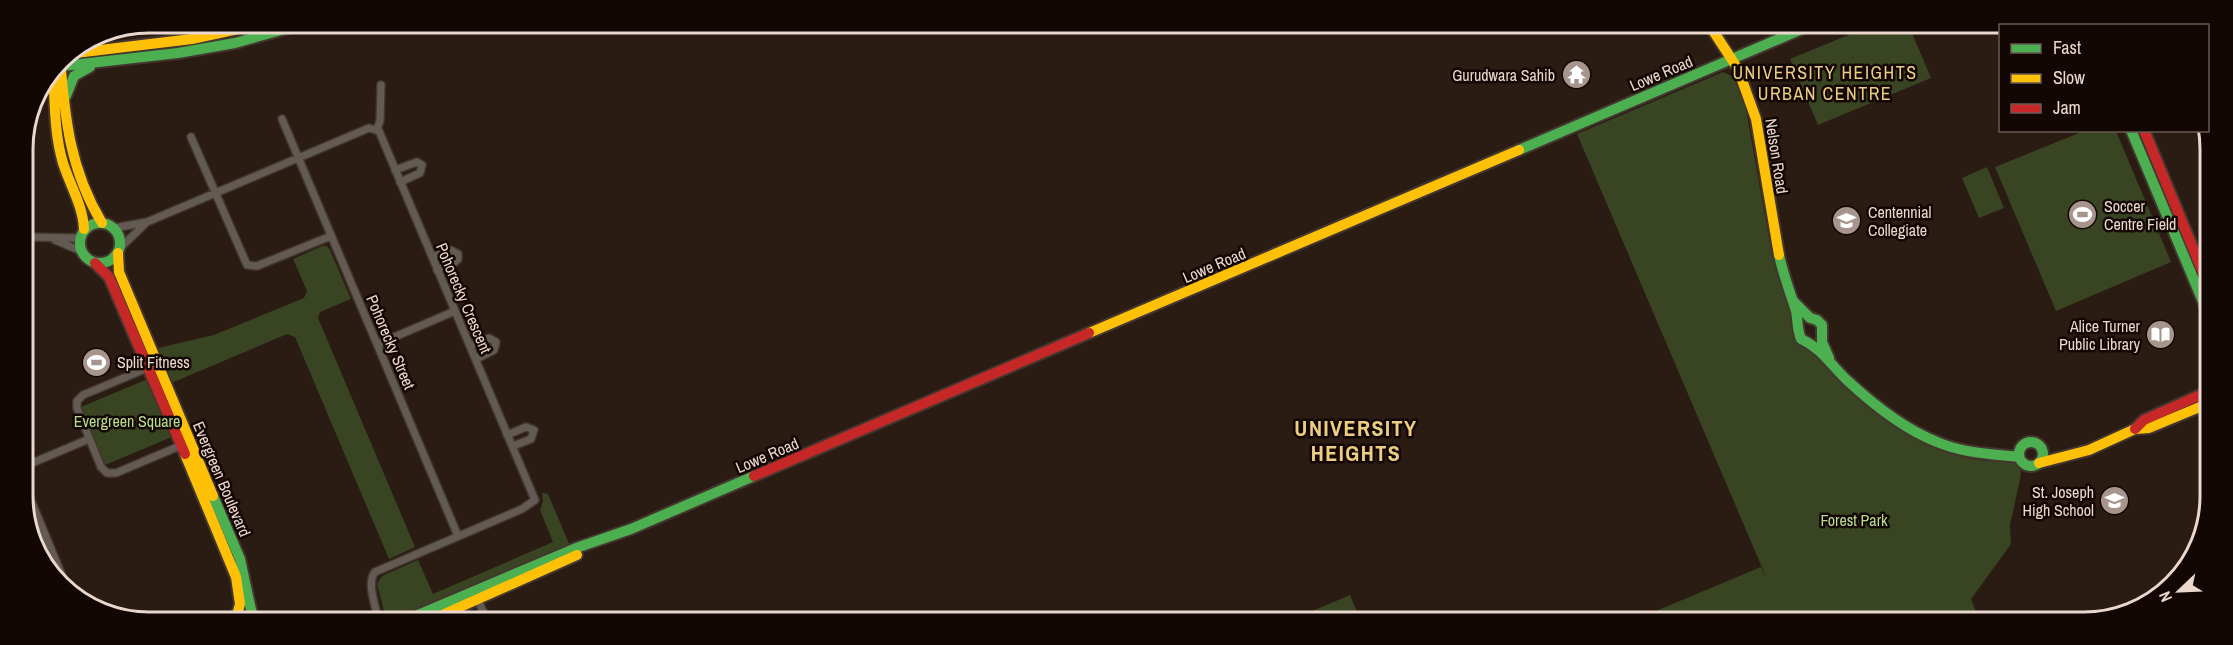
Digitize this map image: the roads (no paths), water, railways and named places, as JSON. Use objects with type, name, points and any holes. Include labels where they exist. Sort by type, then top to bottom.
[{"type":"street","points":[[85,53],[226,33]]},
{"type":"street","points":[[69,65],[99,63],[235,43],[270,33]]},
{"type":"street","name":"Nelson Road","points":[[1715,33],[1732,58],[1748,91],[1756,119],[1773,227],[1800,325],[1799,336],[1831,361],[1847,381],[1899,423],[1938,443],[1970,451],[2019,453]]},
{"type":"street","name":"Lowe Road","points":[[446,612],[476,595],[576,548],[631,529],[1467,174],[1792,33]]},
{"type":"street","points":[[92,48],[105,51]]},
{"type":"street","points":[[59,102],[74,76],[99,63]]},
{"type":"street","points":[[58,77],[61,155],[84,220],[81,250]]},
{"type":"street","points":[[114,228],[147,222],[369,128],[377,129],[380,121],[381,85]]},
{"type":"street","points":[[50,89],[59,102],[76,170],[85,195],[102,222],[114,228],[120,237],[119,251]]},
{"type":"street","name":"Pohorecky Street","points":[[282,119],[458,536]]},
{"type":"street","name":"Pohorecky Crescent","points":[[377,129],[535,502],[373,574],[371,585],[377,612]]},
{"type":"street","points":[[2132,132],[2200,294]]},
{"type":"street","points":[[2145,132],[2200,265]]},
{"type":"street","points":[[191,137],[244,261],[250,267],[331,236]]},
{"type":"street","points":[[395,170],[415,162],[422,165],[420,173],[400,182]]},
{"type":"street","points":[[33,237],[82,234],[89,225],[102,222]]},
{"type":"street","points":[[50,238],[81,250],[89,260],[96,263],[108,262],[147,222]]},
{"type":"street","points":[[432,257],[450,250],[458,254],[457,261],[437,270]]},
{"type":"street","name":"Evergreen Boulevard","points":[[119,251],[119,272],[152,365]]},
{"type":"street","name":"Evergreen Boulevard","points":[[96,263],[109,277],[152,365],[240,559],[251,612]]},
{"type":"street","name":"Nelson Road","points":[[1793,300],[1810,318],[1820,322],[1823,328],[1822,342],[1831,361]]},
{"type":"street","points":[[378,344],[455,311]]},
{"type":"street","points":[[1800,325],[1810,318]]},
{"type":"street","points":[[1810,343],[1818,341],[1823,335]]},
{"type":"street","points":[[470,346],[489,338],[496,342],[494,350],[476,359]]},
{"type":"street","points":[[152,365],[79,398],[77,408],[101,467],[111,474],[186,444]]},
{"type":"street","points":[[2071,454],[2047,452],[2036,443],[2028,442],[2019,453],[2027,465],[2089,450],[2135,429],[2149,428],[2200,401]]},
{"type":"street","points":[[507,435],[526,427],[534,430],[531,439],[513,447]]},
{"type":"street","points":[[33,462],[89,439]]},
{"type":"street","name":"Evergreen Boulevard","points":[[186,444],[233,567],[239,598],[239,612]]},
{"type":"street","points":[[2039,463],[2043,456],[2042,448]]},
{"type":"street","points":[[33,506],[60,570]]},
{"type":"street","points":[[476,595],[483,612]]},
{"type":"street","name":"Lowe Road","points":[[428,612],[476,595]]},
{"type":"place","name":"Gurudwara Sahib","points":[[1576,75]]},
{"type":"place","name":"Soccer Centre Field","points":[[2083,215]]},
{"type":"place","name":"Centennial Collegiate","points":[[1847,221]]},
{"type":"place","name":"Alice Turner Public Library","points":[[2161,335]]},
{"type":"place","name":"Split Fitness","points":[[96,362]]},
{"type":"place","name":"St. Joseph High School","points":[[2115,501]]},
{"type":"district","name":"UNIVERSITY HEIGHTS URBAN CENTRE","points":[[1825,83]]},
{"type":"district","name":"UNIVERSITY HEIGHTS","points":[[1356,440]]},
{"type":"park label","name":"Evergreen Square","points":[[127,421]]},
{"type":"park label","name":"Forest Park","points":[[1854,520]]}]
